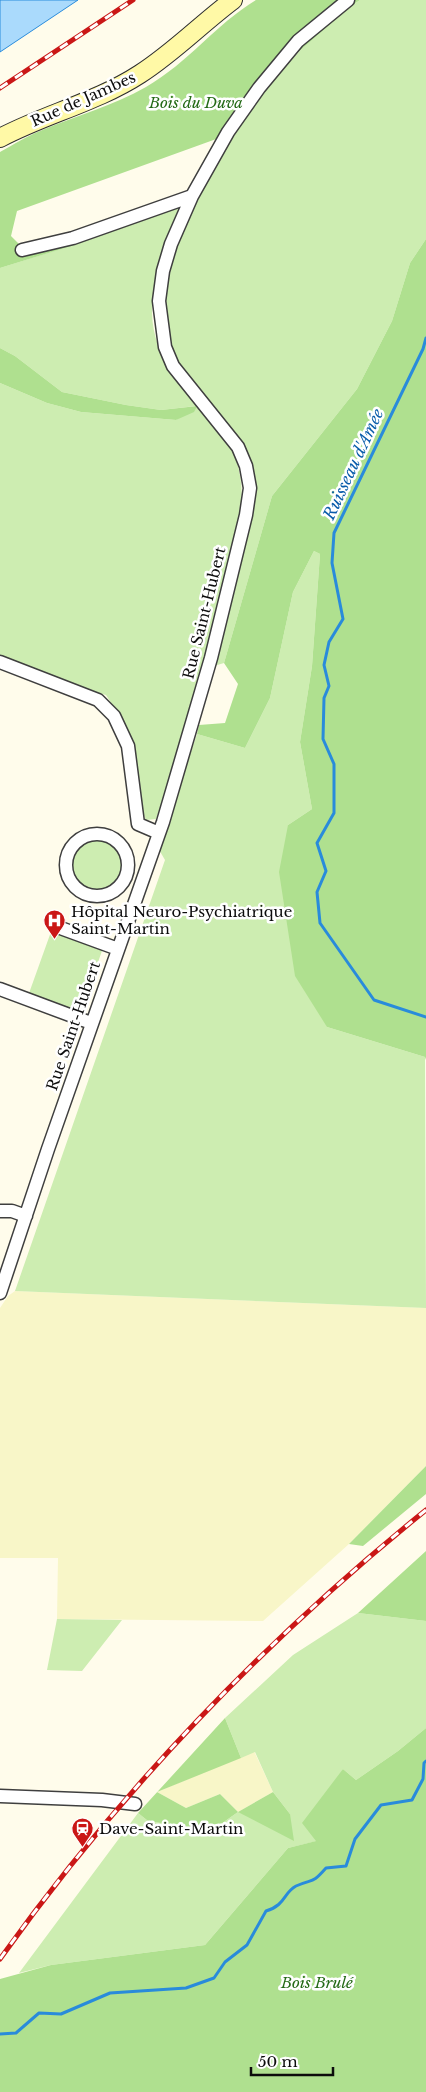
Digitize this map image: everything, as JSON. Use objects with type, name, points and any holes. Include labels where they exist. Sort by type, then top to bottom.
[{"type":"main road","name":"Rue de Jambes","points":[[0,138],[25,125],[106,92],[140,74],[233,0]]},
{"type":"street","name":"Rue Saint-Hubert","points":[[0,1293],[2,1278],[26,1216],[91,1023],[159,833],[211,658],[246,515],[250,488],[246,466],[238,446],[173,366],[164,347],[159,301],[163,271],[171,244],[192,196],[228,132],[259,88],[298,41],[348,0]]},
{"type":"street","points":[[22,250],[72,238],[192,196]]},
{"type":"street","points":[[0,662],[98,700],[114,716],[128,746],[138,824],[159,833]]},
{"type":"street","points":[[91,834],[106,836],[120,844],[125,853],[128,863],[127,874],[123,883],[116,890],[102,896],[86,895],[70,883],[66,874],[65,863],[73,845],[81,838],[91,834]]},
{"type":"street","points":[[127,874],[143,880]]},
{"type":"street","points":[[55,926],[118,949]]},
{"type":"street","points":[[0,989],[91,1023]]},
{"type":"street","points":[[0,1211],[12,1211],[26,1216]]},
{"type":"street","points":[[0,1796],[102,1800],[135,1804]]},
{"type":"shaded area","points":[[15,1291],[426,1308],[426,1466],[349,1544],[263,1621],[57,1619],[58,1558],[0,1558],[0,1308],[8,1296]]},
{"type":"shaded area","points":[[254,1751],[273,1792],[238,1812],[220,1794],[186,1808],[157,1792]]},
{"type":"green space","name":"Bois du Duva","points":[[256,0],[360,0],[347,9],[296,54],[219,138],[17,211],[11,236],[23,248],[70,240],[71,246],[0,268],[0,152],[35,133],[107,105],[146,87],[175,67],[228,20]]},
{"type":"green space","points":[[360,0],[426,0],[426,239],[410,263],[392,321],[357,389],[272,496],[224,663],[214,666],[252,470],[177,364],[170,342],[166,309],[170,265],[180,235],[198,197],[213,168],[247,114],[287,64],[310,41]]},
{"type":"green space","points":[[178,203],[181,207],[162,258],[155,285],[152,313],[154,330],[158,346],[173,375],[226,442],[234,455],[240,475],[242,498],[239,522],[181,751],[156,819],[146,820],[142,811],[117,712],[106,695],[70,685],[0,657],[0,383],[47,403],[81,412],[176,420],[196,406],[161,410],[62,392],[15,356],[0,348],[0,268],[70,246],[70,240]]},
{"type":"green space","points":[[426,239],[426,1060],[425,1057],[327,1027],[295,976],[279,872],[288,825],[312,809],[300,742],[312,666],[320,554],[314,551],[293,592],[270,698],[245,748],[197,734],[199,725],[225,723],[238,684],[224,663],[272,496],[357,389],[392,321],[410,263]]},
{"type":"green space","points":[[0,348],[15,356],[62,392],[161,410],[197,406],[194,412],[176,420],[81,412],[47,403],[0,383]]},
{"type":"green space","points":[[314,551],[320,554],[312,666],[300,742],[312,809],[288,825],[327,1027],[425,1057],[426,1308],[15,1291],[165,860],[158,848],[197,734],[245,748],[270,698],[293,592]]},
{"type":"green space","points":[[96,839],[106,841],[114,847],[120,855],[122,865],[120,875],[114,883],[106,889],[96,891],[86,889],[78,883],[72,875],[70,865],[72,855],[78,847],[86,841]]},
{"type":"green space","points":[[52,929],[103,948],[79,1016],[28,996]]},
{"type":"green space","points":[[426,1466],[426,1494],[363,1546],[349,1544]]},
{"type":"green space","points":[[426,1551],[426,1621],[358,1613]]},
{"type":"green space","points":[[358,1613],[426,1621],[426,1728],[398,1751],[356,1780],[343,1769],[317,1841],[288,1848],[205,1945],[51,1965],[19,1973],[138,1813],[148,1821],[211,1831],[238,1812],[290,1814],[273,1792],[255,1752],[241,1758],[225,1718],[293,1655]]},
{"type":"green space","points":[[57,1619],[122,1620],[82,1671],[47,1670]]},
{"type":"green space","points":[[225,1718],[241,1758],[157,1792]]},
{"type":"green space","name":"Bois Brulé","points":[[426,1728],[426,2092],[0,2092],[0,1979],[51,1965],[205,1945],[288,1848],[316,1841],[302,1823],[343,1769],[356,1780],[398,1751]]},
{"type":"green space","points":[[157,1792],[186,1808],[220,1794],[238,1812],[211,1831],[148,1821],[138,1813]]},
{"type":"green space","points":[[273,1792],[290,1814],[294,1841],[238,1812]]},
{"type":"water","points":[[0,0],[78,0],[0,52]]},
{"type":"waterway","name":"Ruisseau d'Amée","points":[[426,338],[423,349],[334,533],[332,563],[343,619],[329,642],[324,665],[329,686],[324,698],[323,739],[334,764],[334,813],[317,843],[326,871],[317,892],[320,923],[374,1000],[426,1017]]},
{"type":"waterway","name":"Ruisseau d'Amée","points":[[0,2034],[16,2033],[39,2013],[61,2014],[110,1993],[186,1988],[214,1978],[225,1962],[247,1945],[266,1911],[277,1906],[296,1886],[315,1879],[326,1868],[346,1866],[355,1839],[381,1805],[412,1800],[423,1779],[424,1763],[426,1761]]},
{"type":"railway","points":[[0,88],[133,0]]},
{"type":"railway","points":[[0,1959],[94,1837],[198,1720],[309,1611],[426,1510]]},
{"type":"place","name":"Hôpital Neuro-Psychiatrique Saint-Martin","points":[[55,939]]},
{"type":"place","name":"Dave-Saint-Martin","points":[[83,1847]]}]
